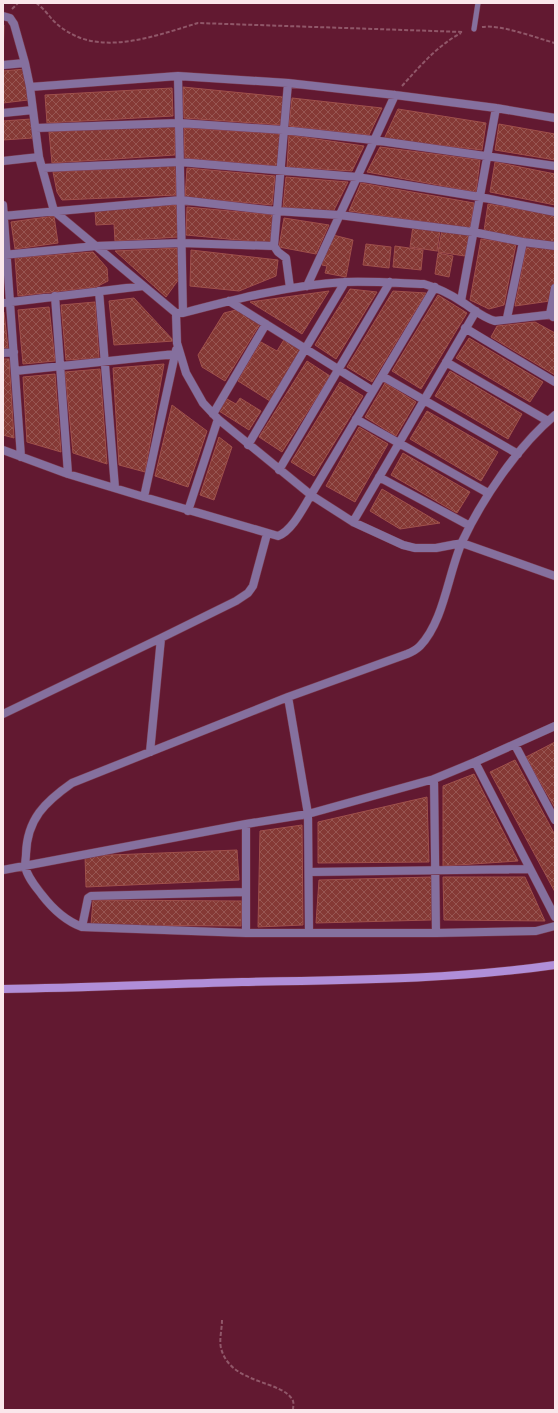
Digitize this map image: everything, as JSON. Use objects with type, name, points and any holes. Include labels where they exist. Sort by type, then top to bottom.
[{"type":"main road","points":[[3,989],[195,983],[410,979],[519,970],[555,965]]},
{"type":"street","points":[[3,16],[10,18],[14,24],[25,63],[34,110],[39,157],[54,211],[143,286],[179,313]]},
{"type":"street","points":[[3,65],[25,63]]},
{"type":"street","points":[[30,87],[178,76],[288,83],[496,108],[555,118]]},
{"type":"street","points":[[144,498],[178,343],[182,242],[178,76]]},
{"type":"street","points":[[288,83],[274,246],[278,252],[286,258],[290,288]]},
{"type":"street","points":[[307,286],[395,95]]},
{"type":"street","points":[[461,301],[496,108]]},
{"type":"street","points":[[3,114],[34,110]]},
{"type":"street","points":[[36,128],[179,122],[283,130],[373,140],[555,166]]},
{"type":"street","points":[[3,161],[39,157]]},
{"type":"street","points":[[43,168],[180,162],[280,170],[357,177],[480,197],[555,212]]},
{"type":"street","points":[[3,216],[181,200],[276,211],[339,215],[473,232],[523,242],[555,246]]},
{"type":"street","points":[[3,205],[6,302],[14,352],[22,457]]},
{"type":"street","points":[[5,255],[96,246],[182,242],[274,246]]},
{"type":"street","points":[[506,318],[523,242]]},
{"type":"street","points":[[179,313],[290,288],[345,282],[390,282],[424,284],[435,287],[461,301],[489,319],[495,321],[506,318],[553,315],[555,288]]},
{"type":"street","points":[[248,444],[345,282]]},
{"type":"street","points":[[279,470],[390,282]]},
{"type":"street","points":[[6,302],[143,286]]},
{"type":"street","points":[[3,450],[68,474],[144,498],[267,534],[278,536],[284,534],[311,495],[435,287]]},
{"type":"street","points":[[99,291],[115,488]]},
{"type":"street","points":[[55,296],[68,474]]},
{"type":"street","points":[[229,301],[373,391]]},
{"type":"street","points":[[354,522],[476,311]]},
{"type":"street","points":[[188,510],[216,416],[266,324]]},
{"type":"street","points":[[466,328],[555,382]]},
{"type":"street","points":[[178,343],[186,373],[203,403],[279,470],[311,495],[354,522],[403,545],[415,548],[436,548],[462,543],[555,576]]},
{"type":"street","points":[[3,354],[14,352]]},
{"type":"street","points":[[15,371],[175,354]]},
{"type":"street","points":[[446,362],[548,421]]},
{"type":"street","points":[[382,376],[518,454]]},
{"type":"street","points":[[555,416],[548,421],[518,454],[488,493],[462,543],[436,620],[420,647],[408,654],[288,697],[72,783],[54,796],[38,813],[26,842],[25,866],[33,883],[48,902],[66,918],[82,927],[246,933],[436,933],[536,931],[555,926]]},
{"type":"street","points":[[356,419],[488,493]]},
{"type":"street","points":[[379,477],[470,526]]},
{"type":"street","points":[[3,714],[236,601],[248,593],[253,586],[267,534]]},
{"type":"street","points":[[150,752],[161,638]]},
{"type":"street","points":[[288,697],[308,814],[309,933]]},
{"type":"street","points":[[3,870],[246,824],[308,814],[434,779],[515,745],[555,726]]},
{"type":"street","points":[[515,745],[555,820]]},
{"type":"street","points":[[475,762],[555,917]]},
{"type":"street","points":[[434,779],[436,933]]},
{"type":"street","points":[[246,824],[246,933]]},
{"type":"street","points":[[309,872],[530,870]]},
{"type":"street","points":[[82,927],[86,904],[88,898],[91,896],[246,892]]},
{"type":"lane","points":[[474,29],[478,3]]},
{"type":"path","points":[[36,3],[52,20],[69,32],[79,38],[97,42],[116,43],[156,36],[198,23],[463,32]]},
{"type":"path","points":[[395,95],[430,55],[450,39],[463,32],[487,27],[502,28],[555,43]]},
{"type":"path","points":[[222,1320],[220,1347],[227,1360],[239,1372],[270,1385],[289,1396],[293,1401],[293,1410]]},
{"type":"building","points":[[3,25],[4,25],[3,62]]},
{"type":"building","points":[[25,69],[28,100],[3,103],[3,71]]},
{"type":"building","points":[[183,87],[283,97],[281,125],[184,118]]},
{"type":"building","points":[[172,88],[173,116],[47,123],[45,95]]},
{"type":"building","points":[[292,98],[382,108],[369,135],[289,126]]},
{"type":"building","points":[[398,109],[486,123],[482,150],[384,139]]},
{"type":"building","points":[[31,119],[33,138],[3,140],[3,121]]},
{"type":"building","points":[[499,124],[555,134],[555,160],[495,150]]},
{"type":"building","points":[[175,126],[175,155],[52,163],[49,132]]},
{"type":"building","points":[[184,128],[280,134],[278,166],[185,158]]},
{"type":"building","points":[[289,135],[364,146],[352,171],[287,167]]},
{"type":"building","points":[[380,147],[480,160],[476,192],[367,172]]},
{"type":"building","points":[[495,162],[555,174],[555,205],[490,192]]},
{"type":"building","points":[[175,166],[176,195],[62,200],[57,192],[53,172]]},
{"type":"building","points":[[187,168],[275,176],[272,205],[185,197]]},
{"type":"building","points":[[286,177],[348,182],[333,212],[283,207]]},
{"type":"building","points":[[361,183],[474,203],[470,228],[349,211]]},
{"type":"building","points":[[488,204],[555,215],[555,243],[484,231]]},
{"type":"building","points":[[176,205],[178,237],[115,241],[114,224],[96,225],[95,210]]},
{"type":"building","points":[[187,207],[273,215],[270,243],[186,235]]},
{"type":"building","points":[[54,216],[58,243],[15,249],[11,222]]},
{"type":"building","points":[[284,218],[329,225],[316,254],[279,247]]},
{"type":"building","points":[[413,226],[440,230],[437,251],[410,247]]},
{"type":"building","points":[[442,230],[469,235],[465,256],[438,252]]},
{"type":"building","points":[[333,235],[353,240],[346,277],[325,273],[327,266],[322,265],[325,252]]},
{"type":"building","points":[[481,239],[516,244],[504,305],[489,309],[470,300]]},
{"type":"building","points":[[366,244],[391,247],[389,268],[363,265]]},
{"type":"building","points":[[527,245],[555,249],[555,277],[550,301],[515,306]]},
{"type":"building","points":[[395,246],[423,250],[421,270],[393,267]]},
{"type":"building","points":[[177,248],[179,279],[166,297],[115,251]]},
{"type":"building","points":[[191,250],[278,260],[276,276],[239,291],[190,286]]},
{"type":"building","points":[[93,252],[107,268],[108,281],[96,287],[18,296],[15,258]]},
{"type":"building","points":[[438,253],[453,256],[449,277],[435,274]]},
{"type":"building","points":[[350,289],[377,292],[336,359],[315,345]]},
{"type":"building","points":[[329,291],[302,334],[250,302]]},
{"type":"building","points":[[393,291],[426,293],[372,382],[347,367]]},
{"type":"building","points":[[438,295],[467,313],[421,389],[392,371]]},
{"type":"building","points":[[134,298],[174,341],[114,345],[109,301]]},
{"type":"building","points":[[95,302],[99,358],[66,360],[61,305]]},
{"type":"building","points":[[49,307],[55,361],[23,364],[18,310]]},
{"type":"building","points":[[236,310],[260,324],[225,381],[202,367],[198,355],[224,313]]},
{"type":"building","points":[[4,312],[8,348],[3,348]]},
{"type":"building","points":[[535,322],[555,333],[555,375],[491,337],[497,326]]},
{"type":"building","points":[[285,338],[302,348],[270,401],[238,381],[261,342],[277,351]]},
{"type":"building","points":[[469,338],[543,382],[530,402],[456,358]]},
{"type":"building","points":[[3,359],[9,359],[14,438],[3,435]]},
{"type":"building","points":[[307,361],[330,376],[282,452],[259,437]]},
{"type":"building","points":[[164,364],[145,472],[119,465],[113,368]]},
{"type":"building","points":[[100,369],[107,464],[73,453],[65,372]]},
{"type":"building","points":[[450,371],[522,414],[508,439],[435,396]]},
{"type":"building","points":[[55,374],[61,452],[27,442],[23,377]]},
{"type":"building","points":[[340,382],[363,396],[314,476],[291,462]]},
{"type":"building","points":[[385,383],[416,402],[396,436],[365,417]]},
{"type":"building","points":[[240,398],[261,411],[249,430],[219,411],[227,399],[236,404]]},
{"type":"building","points":[[172,405],[207,431],[188,487],[155,476]]},
{"type":"building","points":[[427,411],[498,452],[481,481],[410,439]]},
{"type":"building","points":[[359,427],[388,444],[355,502],[326,486]]},
{"type":"building","points":[[219,437],[232,447],[214,500],[200,495]]},
{"type":"building","points":[[403,453],[470,492],[457,513],[391,475]]},
{"type":"building","points":[[382,489],[440,523],[400,529],[370,511]]},
{"type":"building","points":[[555,742],[555,808],[526,757]]},
{"type":"building","points":[[515,760],[555,835],[555,892],[490,772]]},
{"type":"building","points":[[474,774],[518,861],[443,866],[443,786]]},
{"type":"building","points":[[427,797],[429,862],[318,863],[318,822]]},
{"type":"building","points":[[302,825],[303,925],[258,927],[260,831]]},
{"type":"building","points":[[237,850],[239,880],[86,887],[85,856]]},
{"type":"building","points":[[432,877],[431,920],[316,923],[319,880]]},
{"type":"building","points":[[443,877],[525,877],[545,921],[444,920]]},
{"type":"building","points":[[93,900],[242,901],[241,926],[91,925]]}]
